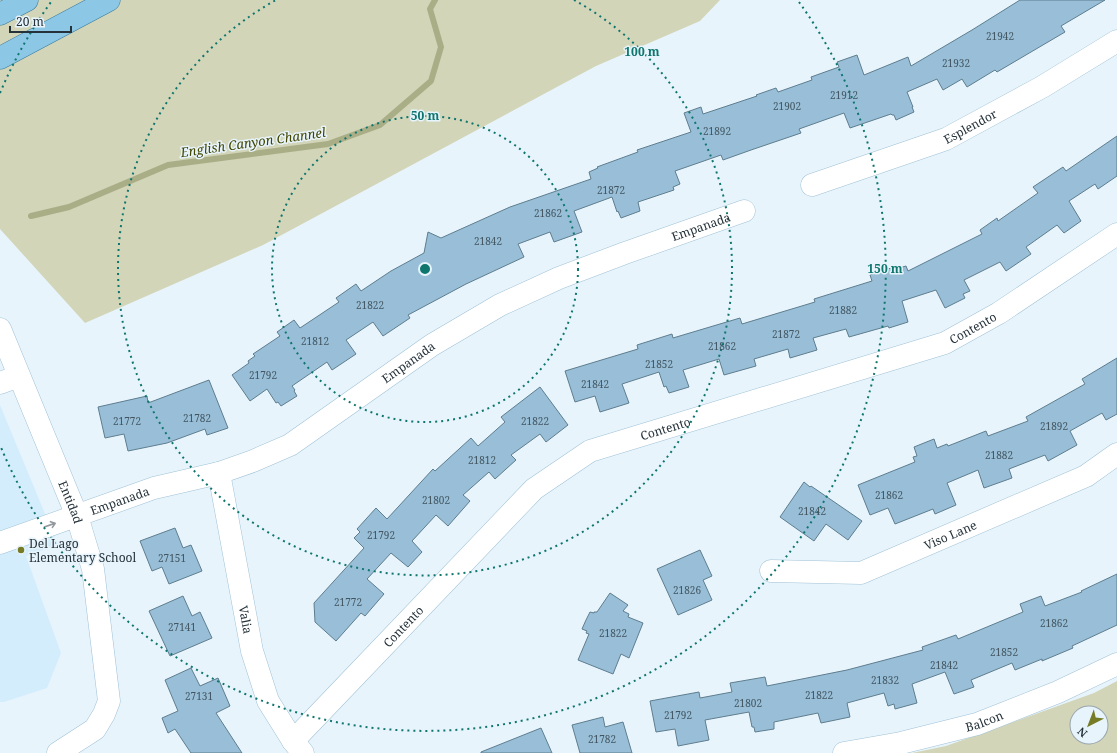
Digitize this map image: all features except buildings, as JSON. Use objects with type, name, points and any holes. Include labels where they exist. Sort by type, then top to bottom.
[{"type":"main road","points":[[0,14],[27,0]]},
{"type":"main road","points":[[0,58],[109,0]]},
{"type":"street","name":"Esplendor","points":[[812,185],[946,139],[1042,87],[1117,41]]},
{"type":"street","name":"Empanada","points":[[0,543],[154,488],[219,473],[253,461],[290,445],[432,345],[500,305],[559,278],[744,211]]},
{"type":"street","name":"Contento","points":[[298,747],[534,489],[590,451],[945,343],[999,313],[1117,234]]},
{"type":"street","name":"Entidad","points":[[0,329],[10,380],[77,516],[92,569],[109,701],[104,714],[94,729],[58,753]]},
{"type":"street","name":"Viso Lane","points":[[771,571],[861,573],[1086,476],[1117,454]]},
{"type":"street","name":"Valia","points":[[219,473],[252,651],[268,701],[298,747]]},
{"type":"street","name":"Balcon","points":[[844,753],[901,743],[977,724],[1058,692],[1117,664]]},
{"type":"shaded area","name":"Del Lago Elementary School","points":[[0,405],[58,545],[26,556],[61,653],[47,688],[4,702],[0,702]]},
{"type":"green space","points":[[0,0],[720,0],[700,21],[596,66],[263,245],[85,323],[0,229]]},
{"type":"green space","points":[[1117,681],[1117,753],[912,753],[946,746],[1094,693]]},
{"type":"waterway","name":"English Canyon Channel","points":[[31,216],[69,207],[168,165],[328,144],[380,125],[431,81],[441,47],[430,9],[435,0]]},
{"type":"place","name":"Del Lago Elementary School","points":[[21,550]]}]
